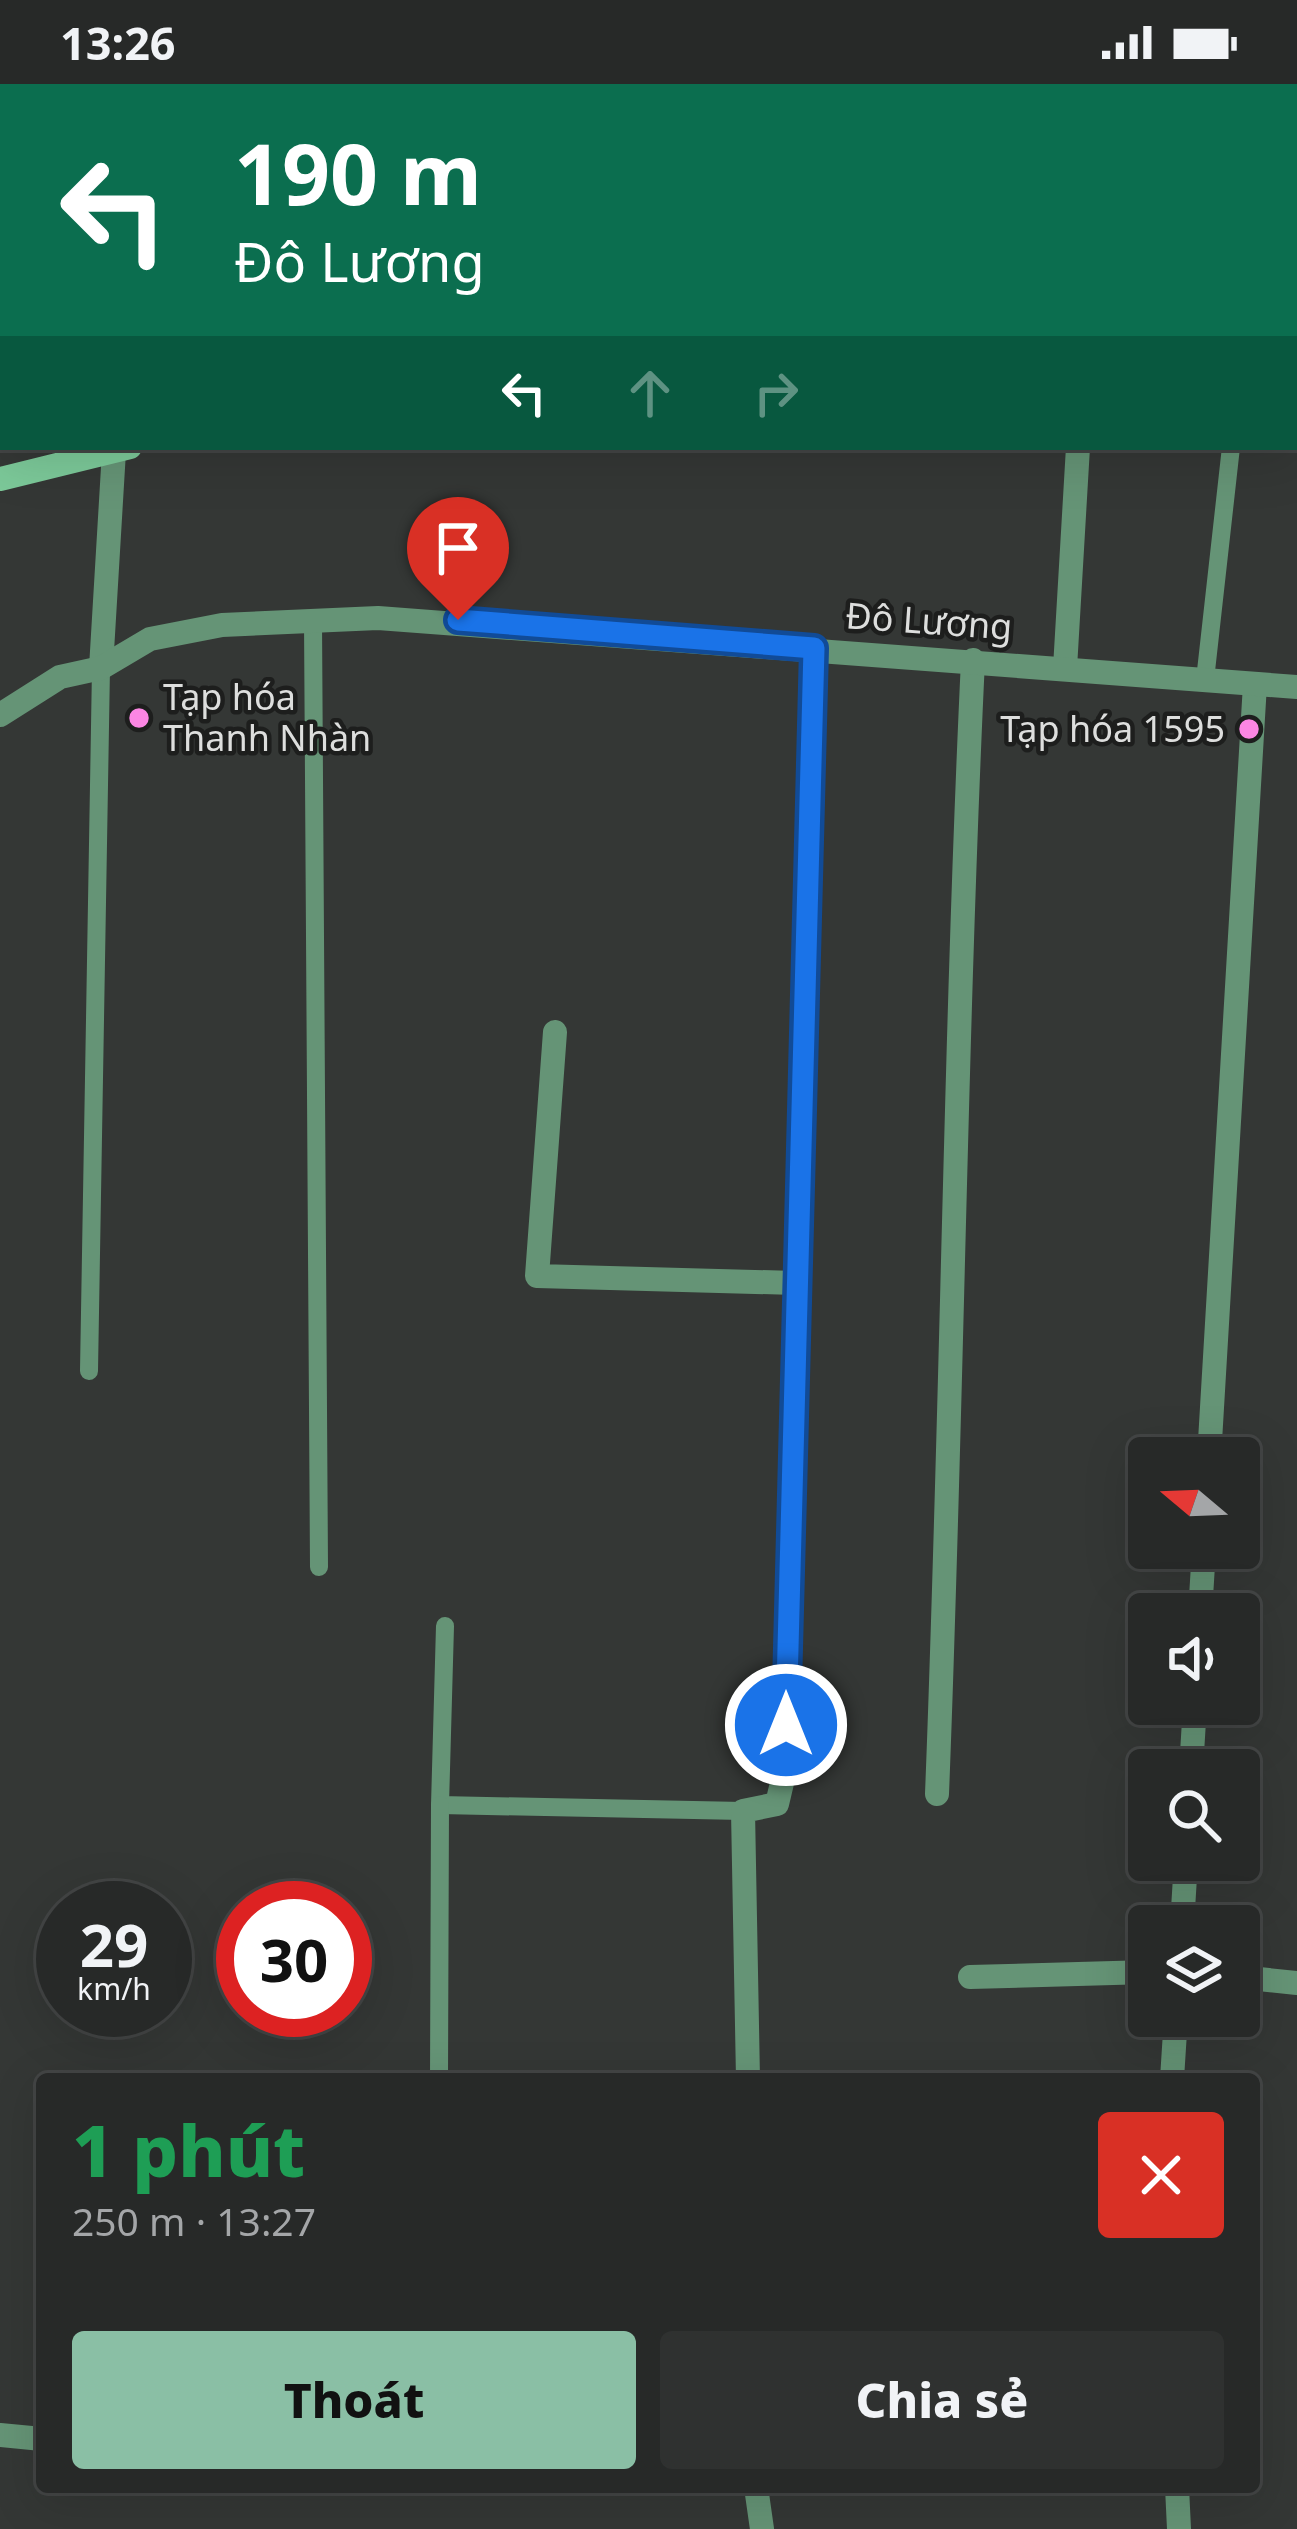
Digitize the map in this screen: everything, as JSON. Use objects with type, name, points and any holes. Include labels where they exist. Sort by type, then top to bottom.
[{"type":"main road","points":[[0,479],[118,450]]},
{"type":"street","points":[[101,668],[122,450]]},
{"type":"street","points":[[1065,668],[1078,450]]},
{"type":"street","name":"Đô Lương","points":[[0,715],[60,677],[101,668],[150,639],[222,625],[313,621],[458,620],[1297,687]]},
{"type":"street","points":[[748,2073],[743,1811],[777,1804],[786,1766],[814,648]]},
{"type":"street","points":[[938,1794],[956,1303],[960,943],[973,660]]},
{"type":"street","points":[[1210,1437],[1255,684]]},
{"type":"street","points":[[555,1032],[537,1276],[796,1283]]},
{"type":"street","points":[[970,1977],[1128,1973]]},
{"type":"street","points":[[1260,1979],[1297,1983]]},
{"type":"street","points":[[1172,2073],[1175,2037]]},
{"type":"street","points":[[0,2435],[36,2438]]},
{"type":"street","points":[[757,2493],[762,2529]]},
{"type":"street","points":[[1177,2493],[1179,2529]]},
{"type":"lane","points":[[1205,680],[1232,450]]},
{"type":"lane","points":[[313,621],[319,1567]]},
{"type":"lane","points":[[88,1371],[101,668]]},
{"type":"lane","points":[[440,2073],[445,1627]]},
{"type":"lane","points":[[440,1805],[743,1811]]},
{"type":"place","name":"Tạp hóa Thanh Nhàn","points":[[139,718]]},
{"type":"place","name":"Tạp hóa 1595","points":[[1249,729]]},
{"type":"route","points":[[458,620],[814,648],[786,1725]]}]
